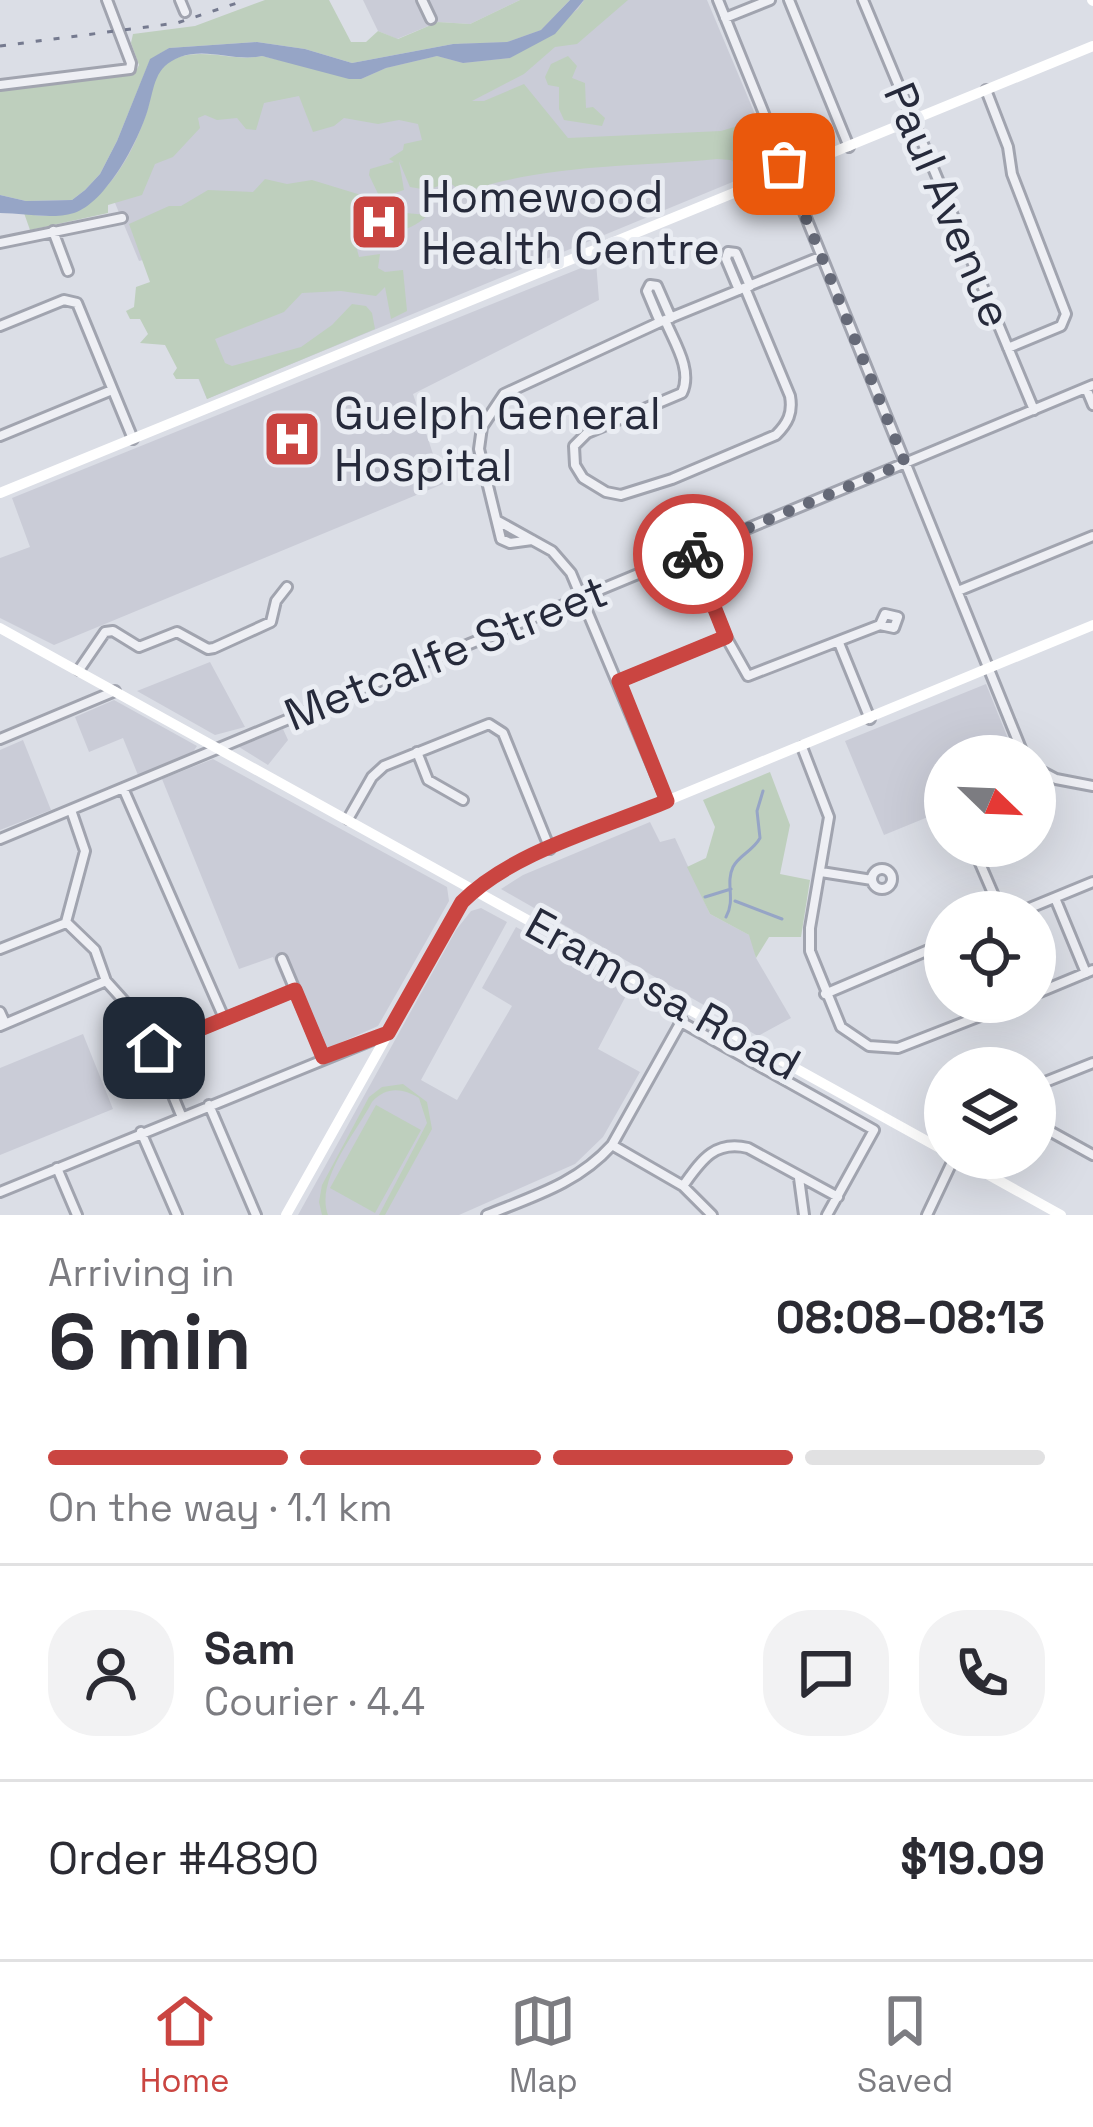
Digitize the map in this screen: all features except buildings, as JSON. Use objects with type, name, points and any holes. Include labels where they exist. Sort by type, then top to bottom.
[{"type":"main road","points":[[0,494],[1093,46]]},
{"type":"main road","points":[[286,1215],[462,902],[474,891],[507,868],[550,849],[1093,625]]},
{"type":"main road","name":"Eramosa Road","points":[[0,628],[924,1139]]},
{"type":"main road","points":[[995,1179],[1061,1215]]},
{"type":"street","points":[[0,85],[130,69],[107,0]]},
{"type":"street","points":[[180,0],[185,12]]},
{"type":"street","points":[[422,0],[430,19]]},
{"type":"street","points":[[718,0],[1015,735]]},
{"type":"street","points":[[724,18],[770,0]]},
{"type":"street","points":[[789,0],[849,147]]},
{"type":"street","name":"Paul Avenue","points":[[863,0],[1034,410]]},
{"type":"street","points":[[986,90],[1008,147],[1012,174],[1066,314],[1061,326],[1007,348]]},
{"type":"street","points":[[0,243],[122,218]]},
{"type":"street","points":[[53,231],[68,271]]},
{"type":"street","points":[[667,801],[583,597],[563,562],[497,520],[478,449],[482,428],[503,394],[665,320],[820,257]]},
{"type":"street","points":[[665,320],[686,371],[682,393],[587,434],[574,446],[575,465],[583,478],[606,493],[636,493],[776,435],[784,426],[792,407],[790,396],[745,288]]},
{"type":"street","points":[[0,326],[64,300],[79,306],[133,439]]},
{"type":"street","points":[[1090,387],[1093,406]]},
{"type":"street","name":"Metcalfe Street","points":[[0,839],[1090,387]]},
{"type":"street","points":[[0,436],[112,390]]},
{"type":"street","points":[[958,591],[1093,536]]},
{"type":"street","points":[[692,551],[726,637],[748,676],[880,625]]},
{"type":"street","points":[[79,670],[105,632],[139,647],[177,632],[208,649],[222,644],[271,622],[275,601],[287,587]]},
{"type":"street","points":[[0,643],[15,637]]},
{"type":"street","points":[[619,681],[726,637]]},
{"type":"street","points":[[839,643],[870,719]]},
{"type":"street","points":[[0,739],[117,691]]},
{"type":"street","points":[[348,819],[375,772],[482,724],[496,726],[550,849]]},
{"type":"street","points":[[802,747],[829,817],[810,951],[845,1032],[883,1049],[914,1044],[965,1023]]},
{"type":"street","points":[[417,752],[428,780],[463,800]]},
{"type":"street","points":[[1056,778],[1092,781]]},
{"type":"street","points":[[123,788],[224,1018]]},
{"type":"street","points":[[66,922],[85,851],[71,810]]},
{"type":"street","points":[[821,872],[872,880]]},
{"type":"street","points":[[1056,898],[1093,882]]},
{"type":"street","points":[[1056,900],[1089,972],[1056,985]]},
{"type":"street","points":[[0,949],[66,922]]},
{"type":"street","points":[[66,922],[94,950],[106,981],[142,1021],[182,1115]]},
{"type":"street","points":[[825,994],[924,952]]},
{"type":"street","points":[[282,959],[323,1057]]},
{"type":"street","points":[[0,1012],[3,1024],[106,981]]},
{"type":"street","points":[[154,1048],[295,990]]},
{"type":"street","points":[[488,1215],[573,1180],[613,1145],[689,1009]]},
{"type":"street","points":[[681,1022],[874,1130],[826,1215]]},
{"type":"street","points":[[0,1192],[388,1033]]},
{"type":"street","points":[[1056,1078],[1093,1064]]},
{"type":"street","points":[[209,1105],[256,1215]]},
{"type":"street","points":[[141,1132],[177,1215]]},
{"type":"street","points":[[1056,1135],[1093,1155]]},
{"type":"street","points":[[613,1145],[682,1186],[712,1215]]},
{"type":"street","points":[[682,1186],[706,1156],[726,1146],[748,1148],[838,1196]]},
{"type":"street","points":[[57,1168],[77,1215]]},
{"type":"street","points":[[799,1176],[804,1215]]},
{"type":"street","points":[[927,1215],[945,1179]]},
{"type":"shaded area","points":[[363,0],[520,0],[470,24],[438,22],[397,39],[378,31]]},
{"type":"shaded area","name":"Homewood Health Centre","points":[[591,0],[707,0],[776,164],[207,399],[147,259],[139,261],[108,186],[150,109],[349,80]]},
{"type":"shaded area","name":"Guelph General Hospital","points":[[596,262],[599,300],[413,394],[443,484],[54,645],[0,618],[0,558],[30,547],[12,498]]},
{"type":"shaded area","points":[[210,662],[245,727],[215,735],[137,691]]},
{"type":"shaded area","points":[[986,684],[1007,735],[924,735],[924,819],[884,835],[845,741]]},
{"type":"shaded area","points":[[114,700],[197,746],[193,752],[138,775],[123,738],[89,752],[75,717]]},
{"type":"shaded area","points":[[283,729],[288,740],[268,765],[239,747]]},
{"type":"shaded area","points":[[23,740],[51,810],[0,830],[0,750]]},
{"type":"shaded area","points":[[213,759],[447,887],[449,901],[378,1026],[315,1054],[273,957],[239,969],[162,779]]},
{"type":"shaded area","points":[[650,822],[660,842],[675,838],[710,914],[751,936],[756,958],[791,1018],[758,1036],[501,889],[523,875]]},
{"type":"shaded area","points":[[481,908],[507,922],[421,1080],[457,1100],[512,1006],[482,988],[516,927],[630,988],[598,1049],[640,1072],[603,1137],[575,1164],[459,1215],[298,1215],[456,930],[471,911]]},
{"type":"shaded area","points":[[83,1034],[113,1109],[0,1155],[0,1068]]},
{"type":"green space","points":[[265,0],[329,0],[351,42],[366,42],[378,31],[398,39],[438,22],[470,24],[520,0],[570,0],[541,30],[507,42],[453,44],[352,63],[257,42],[169,48],[150,60],[117,141],[100,174],[85,190],[72,200],[26,201],[0,195],[0,90],[134,75],[139,65],[131,43],[133,34],[195,26]]},
{"type":"green space","points":[[584,0],[628,0],[577,44],[555,47],[524,74],[472,101],[484,101],[524,84],[568,138],[721,131],[758,120],[776,164],[750,175],[731,160],[717,159],[588,168],[524,177],[463,193],[449,182],[428,190],[410,187],[399,161],[404,190],[380,198],[370,169],[394,162],[389,159],[404,144],[422,140],[418,124],[344,118],[313,132],[299,96],[264,103],[256,130],[246,129],[237,118],[198,118],[200,128],[173,157],[155,164],[142,195],[108,205],[108,213],[30,230],[24,213],[69,212],[104,189],[140,132],[158,71],[173,59],[198,54],[262,56],[361,79],[437,56],[463,63],[510,58]]},
{"type":"green space","points":[[568,56],[577,66],[572,78],[585,83],[586,108],[593,107],[605,118],[602,126],[564,120],[559,87],[548,85],[545,77],[551,64]]},
{"type":"green space","points":[[265,179],[287,184],[312,180],[361,195],[383,211],[428,215],[402,230],[354,238],[359,257],[380,254],[378,268],[403,270],[407,311],[391,319],[385,287],[376,296],[302,293],[284,312],[215,339],[225,363],[232,366],[301,347],[352,304],[366,306],[375,329],[207,399],[199,379],[176,379],[177,368],[165,345],[140,343],[148,334],[140,319],[130,319],[126,311],[134,307],[136,287],[150,282],[129,224],[169,206],[181,206],[208,190],[253,192]]},
{"type":"green space","points":[[770,772],[790,825],[780,874],[810,880],[801,937],[769,937],[756,958],[749,935],[710,914],[687,867],[706,858],[715,827],[703,800]]},
{"type":"green space","points":[[403,1084],[427,1102],[432,1129],[385,1215],[379,1215],[427,1123],[419,1098],[401,1091],[383,1093],[372,1102],[332,1172],[328,1215],[322,1215],[322,1185],[369,1097],[382,1087]]},
{"type":"green space","points":[[376,1105],[421,1130],[375,1213],[330,1188]]},
{"type":"water","points":[[570,0],[584,0],[555,34],[510,58],[463,63],[437,56],[349,79],[262,56],[200,53],[180,57],[160,72],[137,137],[98,197],[65,215],[0,213],[0,195],[26,201],[72,200],[85,190],[100,174],[117,141],[150,59],[169,48],[257,42],[352,63],[453,44],[507,42],[541,30]]},
{"type":"waterway","points":[[726,917],[733,867],[760,838],[757,811],[763,791]]},
{"type":"waterway","points":[[705,897],[731,889]]},
{"type":"waterway","points":[[735,901],[782,919]]},
{"type":"railway","points":[[0,46],[177,23],[246,0]]},
{"type":"way so far","points":[[693,554],[905,463],[784,164]]},
{"type":"place","name":"Homewood Health Centre","points":[[379,222]]},
{"type":"place","name":"Guelph General Hospital","points":[[292,439]]},
{"type":"route","points":[[154,1048],[295,990],[323,1057],[374,1040],[388,1033],[462,902],[474,891],[507,868],[667,801],[619,681],[726,637],[693,554]]}]
